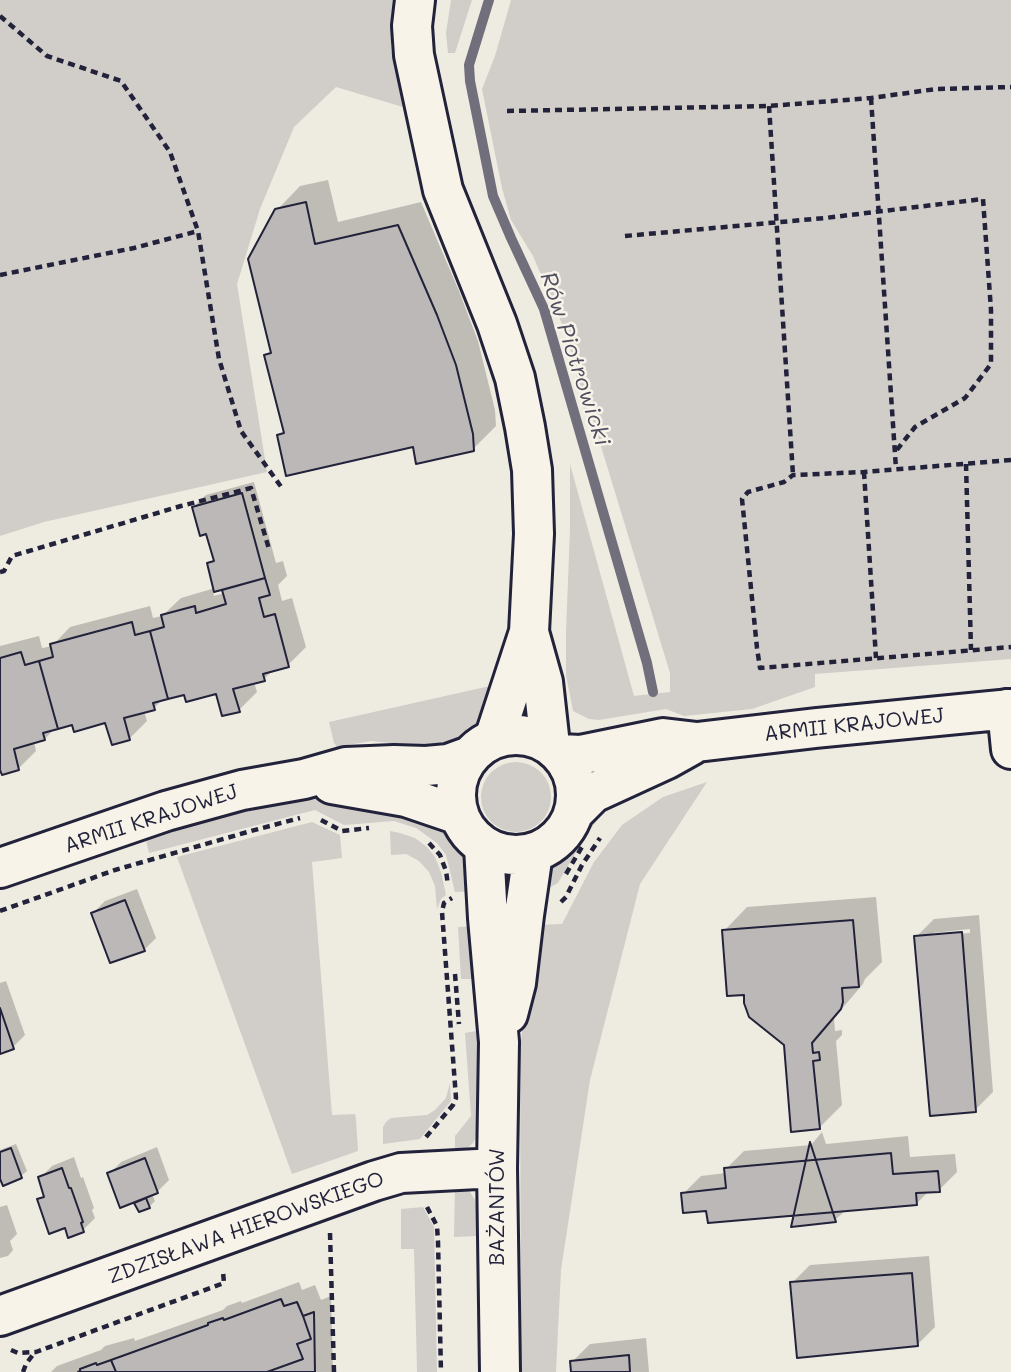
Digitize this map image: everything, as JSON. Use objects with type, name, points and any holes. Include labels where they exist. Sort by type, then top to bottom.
[{"type":"street","points":[[415,0],[412,26],[414,55],[443,190],[497,324],[515,378],[525,427],[531,470],[534,534],[529,632],[543,682],[556,750]]},
{"type":"street","points":[[482,748],[529,632]]},
{"type":"street","points":[[1009,709],[1011,749]]},
{"type":"street","name":"ARMII KRAJOWEJ","points":[[556,750],[580,755],[663,738],[697,742],[1009,709]]},
{"type":"street","points":[[508,735],[523,735],[537,738],[556,750],[572,771],[588,828],[564,832],[556,842],[545,849],[517,856],[484,847],[468,833],[459,815],[457,784],[461,769],[482,748],[508,735]]},
{"type":"street","name":"ARMII KRAJOWEJ","points":[[588,828],[593,793],[697,742]]},
{"type":"street","name":"ARMII KRAJOWEJ","points":[[0,868],[166,811],[242,790],[304,779],[346,767],[449,764],[482,748]]},
{"type":"street","name":"ARMII KRAJOWEJ","points":[[304,779],[391,793],[459,815]]},
{"type":"street","name":"BAŻANTÓW","points":[[484,847],[488,929],[499,1042],[497,1168],[500,1372]]},
{"type":"street","name":"BAŻANTÓW","points":[[499,1042],[516,984],[533,853]]},
{"type":"street","name":"ZDZISŁAWA HIEROWSKIEGO","points":[[0,1316],[374,1181],[401,1173],[497,1168]]},
{"type":"path","points":[[0,16],[47,56],[121,81],[170,152],[198,231],[219,359],[241,431],[282,488]]},
{"type":"path","points":[[507,111],[769,106],[871,98],[936,89],[1011,87]]},
{"type":"path","points":[[871,98],[897,469]]},
{"type":"path","points":[[769,106],[793,475]]},
{"type":"path","points":[[625,236],[983,200],[991,310],[991,364],[965,398],[915,427],[896,451]]},
{"type":"path","points":[[0,275],[134,248],[198,231]]},
{"type":"path","points":[[1011,460],[793,475],[784,482],[748,492],[742,499],[760,668],[1011,647]]},
{"type":"path","points":[[966,464],[971,650]]},
{"type":"path","points":[[864,472],[876,658]]},
{"type":"path","points":[[0,572],[4,571],[12,556],[180,506],[251,488],[269,549]]},
{"type":"path","points":[[0,911],[115,870],[313,815],[342,831],[377,827]]},
{"type":"path","points":[[561,884],[588,828]]},
{"type":"path","points":[[560,904],[582,865],[588,828]]},
{"type":"path","points":[[425,1139],[456,1098],[442,912],[444,903],[451,899],[440,855],[428,841]]},
{"type":"path","points":[[425,1202],[437,1226],[440,1372]]},
{"type":"path","points":[[330,1224],[334,1372]]},
{"type":"path","points":[[23,1372],[36,1352]]},
{"type":"shaded area","points":[[0,0],[394,0],[391,49],[403,107],[336,87],[294,127],[260,209],[237,284],[267,472],[44,522],[0,536]]},
{"type":"shaded area","points":[[451,0],[472,0],[455,53],[448,53],[446,33]]},
{"type":"shaded area","points":[[511,0],[1011,0],[1011,659],[815,674],[815,687],[752,709],[684,716],[666,709],[599,720],[589,719],[573,711],[566,675],[570,464],[634,696],[670,692],[670,673],[593,420],[584,410],[568,338],[533,256],[511,220],[502,188],[482,89],[495,56]]},
{"type":"shaded area","points":[[490,686],[487,707],[479,723],[445,745],[430,747],[371,741],[337,747],[334,743],[329,722]]},
{"type":"shaded area","points":[[523,762],[536,768],[545,777],[549,783],[549,811],[541,822],[530,830],[509,832],[491,822],[483,811],[481,790],[491,772],[502,764]]},
{"type":"shaded area","points":[[707,782],[640,884],[590,1080],[561,1270],[556,1372],[521,1372],[520,1050],[534,925],[562,924],[594,862],[622,825],[663,797]]},
{"type":"shaded area","points":[[311,795],[345,796],[438,822],[450,833],[468,859],[476,891],[455,892],[446,855],[437,843],[416,828],[394,821],[344,825],[315,810],[149,853],[145,836],[206,817]]},
{"type":"shaded area","points":[[613,801],[587,833],[558,883],[547,889],[545,875],[574,844],[587,820]]},
{"type":"shaded area","points":[[312,822],[340,835],[342,858],[312,862],[332,1115],[355,1114],[358,1151],[292,1174],[177,857]]},
{"type":"shaded area","points":[[390,831],[415,838],[435,857],[446,895],[437,909],[435,886],[429,872],[419,861],[406,854],[391,855]]},
{"type":"shaded area","points":[[477,926],[480,1120],[473,1143],[462,1153],[455,1154],[455,1136],[471,1116],[465,1033],[476,1031],[472,979],[461,979],[458,927]]},
{"type":"shaded area","points":[[450,1083],[451,1101],[420,1139],[383,1144],[383,1127],[386,1122],[391,1118],[427,1115],[446,1098]]},
{"type":"shaded area","points":[[455,1185],[470,1192],[475,1200],[479,1212],[478,1236],[454,1237]]},
{"type":"shaded area","points":[[423,1207],[434,1227],[437,1372],[417,1372],[414,1249],[401,1249],[401,1209]]},
{"type":"building","points":[[306,202],[315,244],[398,225],[456,365],[473,434],[474,451],[416,464],[413,447],[286,476],[277,435],[284,433],[264,355],[271,353],[248,259],[275,209]]},
{"type":"building","points":[[242,493],[265,578],[214,592],[207,563],[214,561],[206,534],[200,536],[192,507]]},
{"type":"building","points":[[265,578],[270,595],[259,598],[264,617],[275,614],[289,667],[263,674],[265,681],[233,689],[240,712],[222,716],[216,694],[186,702],[184,695],[168,699],[150,631],[164,627],[161,615],[195,606],[196,613],[226,604],[222,590]]},
{"type":"building","points":[[132,622],[135,635],[150,631],[168,699],[153,703],[155,710],[124,718],[130,740],[112,745],[105,723],[74,732],[72,725],[58,729],[39,661],[53,657],[50,644]]},
{"type":"building","points":[[21,652],[25,665],[39,661],[58,729],[43,733],[45,740],[14,749],[19,770],[2,775],[0,658]]},
{"type":"building","points":[[125,900],[145,951],[110,963],[91,913]]},
{"type":"building","points":[[853,920],[859,987],[842,988],[841,1009],[812,1043],[813,1053],[819,1052],[820,1060],[813,1061],[820,1129],[791,1132],[784,1045],[749,1017],[744,995],[727,996],[722,930]]},
{"type":"building","points":[[962,932],[976,1112],[930,1116],[914,936]]},
{"type":"building","points":[[0,1008],[14,1049],[0,1054]]},
{"type":"building","points":[[810,1142],[836,1222],[791,1227]]},
{"type":"building","points":[[11,1148],[22,1178],[3,1186],[0,1179],[0,1152]]},
{"type":"building","points":[[891,1153],[893,1174],[938,1171],[940,1192],[916,1193],[917,1205],[708,1223],[706,1211],[683,1213],[681,1193],[726,1188],[724,1168]]},
{"type":"building","points":[[145,1158],[158,1193],[120,1208],[107,1173]]},
{"type":"building","points":[[62,1168],[83,1222],[84,1232],[68,1238],[65,1228],[49,1234],[37,1199],[44,1197],[38,1177]]},
{"type":"building","points":[[146,1198],[150,1208],[139,1212],[134,1203]]},
{"type":"building","points":[[912,1273],[918,1346],[797,1358],[790,1282]]},
{"type":"building","points":[[281,1299],[284,1306],[297,1302],[311,1339],[297,1344],[303,1359],[267,1372],[116,1372],[111,1360],[208,1323],[223,1318],[224,1320]]},
{"type":"building","points":[[314,1312],[315,1372],[267,1372],[303,1359],[297,1344],[311,1339],[303,1316]]},
{"type":"building","points":[[629,1355],[630,1372],[571,1372],[570,1361]]},
{"type":"building","points":[[111,1360],[116,1372],[78,1372],[96,1363],[97,1365]]},
{"type":"waterway","name":"Rów Piotrowicki","points":[[489,0],[469,65],[493,196],[544,309],[647,663],[653,692]]}]
